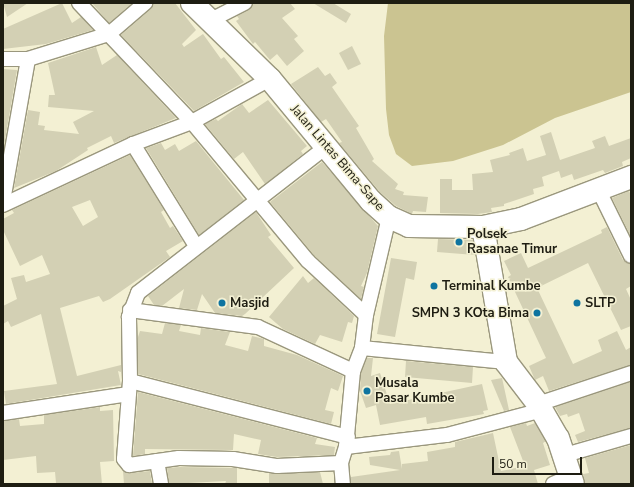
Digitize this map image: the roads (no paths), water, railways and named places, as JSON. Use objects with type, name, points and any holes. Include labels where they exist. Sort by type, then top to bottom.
[{"type":"highway","name":"Jalan Lintas Bima-Sape","points":[[192,3],[270,79],[371,201],[389,218],[409,226],[483,227],[521,219],[599,191],[631,177]]},
{"type":"highway","points":[[483,227],[506,362],[540,407],[565,455],[566,481]]},
{"type":"street","points":[[79,3],[192,122],[257,198],[308,262],[366,314]]},
{"type":"street","points":[[3,59],[28,59],[109,34],[145,3]]},
{"type":"street","points":[[211,20],[245,3]]},
{"type":"street","points":[[3,200],[28,59]]},
{"type":"street","points":[[3,205],[133,144],[192,122],[270,79]]},
{"type":"street","points":[[133,144],[196,246]]},
{"type":"street","points":[[326,146],[257,198],[138,293],[130,310],[130,387],[125,463],[129,465],[179,458],[233,459],[277,466],[341,463]]},
{"type":"street","points":[[599,191],[631,256]]},
{"type":"street","points":[[343,484],[341,463],[347,442],[354,371],[362,348],[366,314],[389,218]]},
{"type":"street","points":[[130,310],[258,327],[354,371]]},
{"type":"street","points":[[362,348],[506,362]]},
{"type":"street","points":[[3,413],[130,387],[347,442],[447,435],[540,407],[631,373]]},
{"type":"street","points":[[565,455],[631,436]]},
{"type":"street","points":[[157,462],[162,484]]},
{"type":"place","name":"Polsek Rasanae Timur","points":[[459,242]]},
{"type":"place","name":"Terminal Kumbe","points":[[434,286]]},
{"type":"place","name":"Masjid","points":[[222,303]]},
{"type":"place","name":"SLTP","points":[[577,303]]},
{"type":"place","name":"SMPN 3 KOta Bima","points":[[537,313]]},
{"type":"place","name":"Musala Pasar Kumbe","points":[[367,391]]}]
